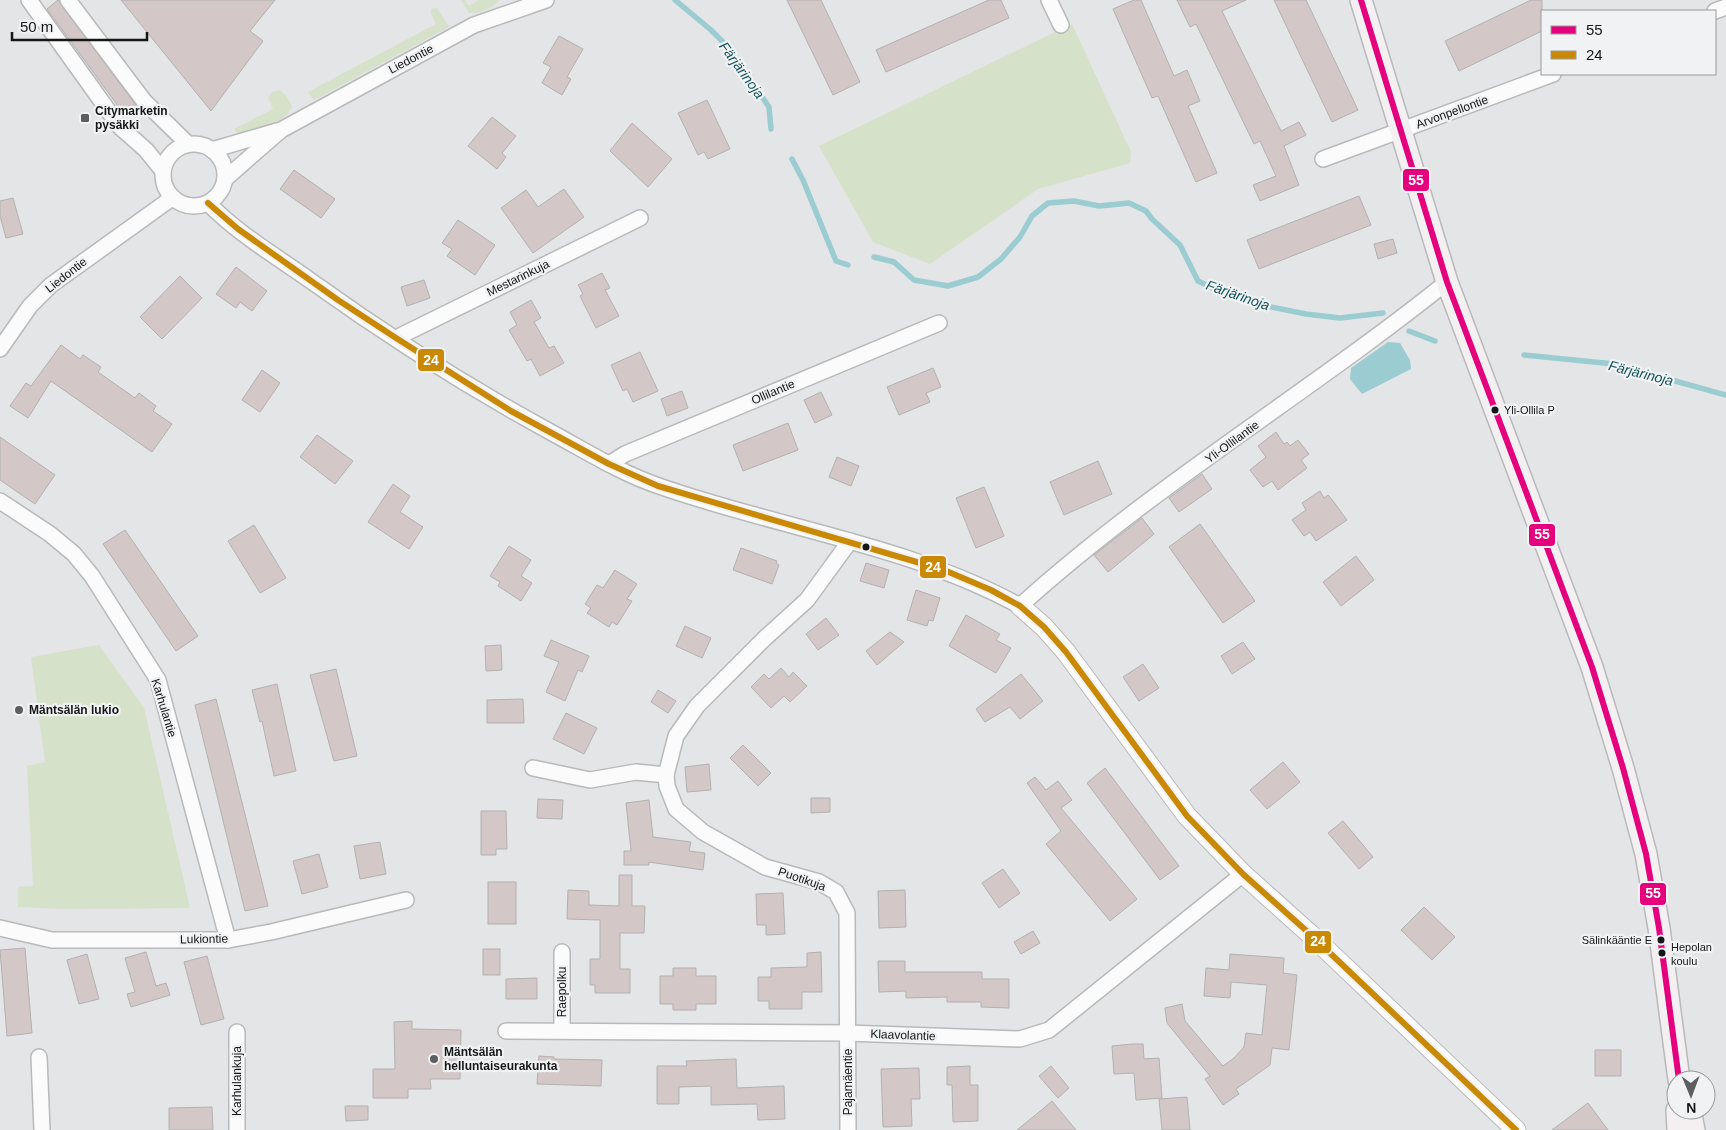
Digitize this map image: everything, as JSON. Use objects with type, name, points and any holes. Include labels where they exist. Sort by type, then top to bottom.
[{"type":"main road","points":[[1361,0],[1447,282],[1589,658],[1623,768],[1646,854],[1660,928],[1679,1070]]},
{"type":"street","points":[[29,0],[120,127],[146,150],[163,171]]},
{"type":"street","points":[[68,0],[144,101],[188,144]]},
{"type":"street","name":"Liedontie","points":[[225,179],[280,130],[474,25],[546,0]]},
{"type":"street","points":[[1049,0],[1062,25]]},
{"type":"street","name":"Arvonpellontie","points":[[1323,160],[1550,75]]},
{"type":"street","name":"Liedontie","points":[[212,150],[280,130]]},
{"type":"street","points":[[188,144],[204,146],[212,150],[222,162],[225,179],[216,197],[201,206],[185,206],[172,198],[163,181],[163,171],[171,153],[188,144]]},
{"type":"street","name":"Liedontie","points":[[0,350],[30,306],[51,285],[172,198]]},
{"type":"street","points":[[208,203],[238,229],[338,300],[396,338],[511,411],[609,464],[658,486],[944,570],[991,590],[1020,606],[1044,627],[1066,652],[1187,816],[1243,874],[1310,934],[1516,1130]]},
{"type":"street","name":"Mestarinkuja","points":[[396,338],[640,218]]},
{"type":"street","name":"Yli-Ollilantie","points":[[1020,606],[1055,574],[1447,282]]},
{"type":"street","name":"Ollilantie","points":[[609,464],[625,454],[939,323]]},
{"type":"street","name":"Karhulantie","points":[[0,501],[50,534],[74,554],[92,576],[158,680],[228,940]]},
{"type":"street","name":"Puotikuja","points":[[847,1033],[847,913],[836,892],[819,882],[765,866],[703,832],[676,809],[667,786],[666,775],[676,736],[697,706],[764,639],[807,600],[850,542]]},
{"type":"street","points":[[533,768],[590,780],[636,772],[666,775]]},
{"type":"street","name":"Klaavolantie","points":[[506,1031],[847,1033],[1020,1039],[1049,1030],[1243,874]]},
{"type":"street","name":"Lukiontie","points":[[0,928],[52,940],[228,940],[271,932],[406,900]]},
{"type":"street","name":"Raepolku","points":[[562,952],[562,1031]]},
{"type":"street","name":"Karhulankuja","points":[[237,1032],[237,1130]]},
{"type":"street","name":"Pajamäentie","points":[[847,1033],[848,1130]]},
{"type":"street","points":[[39,1057],[42,1130]]},
{"type":"green space","points":[[461,0],[465,0],[469,6],[479,0],[499,0],[490,8],[469,13]]},
{"type":"green space","points":[[437,8],[449,27],[314,100],[308,92],[436,24],[431,9]]},
{"type":"green space","points":[[1072,24],[1131,152],[1130,163],[1038,189],[930,264],[873,242],[819,146]]},
{"type":"green space","points":[[280,90],[287,97],[292,107],[288,113],[268,126],[238,135],[234,129],[273,109],[268,98],[272,92]]},
{"type":"green space","points":[[99,645],[144,708],[190,908],[64,909],[18,907],[18,887],[33,886],[27,766],[45,762],[31,657]]},
{"type":"water","points":[[1388,342],[1400,343],[1410,360],[1411,369],[1362,394],[1350,379],[1351,368]]},
{"type":"building","points":[[58,0],[138,108],[126,117],[47,9]]},
{"type":"building","points":[[121,0],[275,0],[250,31],[263,41],[211,111]]},
{"type":"building","points":[[787,0],[821,0],[860,82],[833,95]]},
{"type":"building","points":[[989,0],[1001,0],[1009,18],[886,72],[876,50]]},
{"type":"building","points":[[1134,0],[1141,0],[1174,76],[1187,70],[1200,101],[1188,106],[1217,173],[1196,182],[1158,96],[1152,98],[1113,9]]},
{"type":"building","points":[[1177,0],[1246,0],[1222,11],[1281,131],[1299,122],[1306,135],[1284,146],[1299,185],[1260,201],[1253,185],[1276,176],[1260,141],[1254,144],[1196,24],[1190,27]]},
{"type":"building","points":[[1274,0],[1306,0],[1358,110],[1332,122]]},
{"type":"building","points":[[1531,0],[1542,0],[1541,31],[1459,71],[1445,41]]},
{"type":"building","points":[[559,36],[583,49],[567,77],[571,79],[562,95],[542,83],[551,67],[543,63]]},
{"type":"building","points":[[707,100],[730,149],[708,159],[704,152],[698,155],[678,113]]},
{"type":"building","points":[[492,117],[516,136],[502,153],[506,157],[497,169],[468,146]]},
{"type":"building","points":[[632,123],[672,159],[648,187],[610,151]]},
{"type":"building","points":[[294,170],[335,199],[321,218],[280,189]]},
{"type":"building","points":[[564,189],[584,217],[533,253],[501,208],[526,190],[538,207]]},
{"type":"building","points":[[1359,196],[1371,225],[1259,269],[1247,240]]},
{"type":"building","points":[[13,198],[23,234],[6,238],[0,216],[0,201]]},
{"type":"building","points":[[458,220],[495,245],[475,275],[447,256],[452,249],[442,243]]},
{"type":"building","points":[[1393,239],[1397,253],[1378,259],[1374,244]]},
{"type":"building","points":[[236,267],[267,291],[252,311],[240,302],[236,308],[216,294]]},
{"type":"building","points":[[602,273],[610,288],[605,290],[619,316],[596,328],[580,296],[583,294],[578,285]]},
{"type":"building","points":[[180,276],[202,298],[162,339],[140,317]]},
{"type":"building","points":[[424,280],[430,298],[407,306],[401,287]]},
{"type":"building","points":[[531,300],[541,318],[534,322],[549,348],[554,346],[564,363],[540,376],[531,359],[527,361],[509,330],[517,325],[510,312]]},
{"type":"building","points":[[61,345],[80,359],[83,355],[101,367],[98,372],[135,398],[139,393],[156,406],[153,411],[172,424],[152,452],[51,381],[28,418],[10,406],[26,383],[31,386]]},
{"type":"building","points":[[640,352],[658,391],[633,402],[627,389],[623,391],[611,365]]},
{"type":"building","points":[[933,368],[941,387],[926,393],[930,402],[899,415],[887,387]]},
{"type":"building","points":[[262,370],[280,383],[260,412],[242,400]]},
{"type":"building","points":[[682,391],[688,408],[667,416],[661,399]]},
{"type":"building","points":[[821,392],[832,415],[815,423],[804,400]]},
{"type":"building","points":[[788,423],[798,450],[743,471],[733,445]]},
{"type":"building","points":[[1276,432],[1284,444],[1287,442],[1290,446],[1298,440],[1309,454],[1301,460],[1307,468],[1278,490],[1272,481],[1263,487],[1250,470],[1266,457],[1258,446]]},
{"type":"building","points":[[317,435],[353,461],[335,484],[300,457]]},
{"type":"building","points":[[0,437],[55,475],[35,504],[0,480]]},
{"type":"building","points":[[837,457],[859,466],[851,486],[829,477]]},
{"type":"building","points":[[1098,461],[1112,494],[1064,515],[1050,482]]},
{"type":"building","points":[[1202,474],[1212,489],[1179,512],[1169,498]]},
{"type":"building","points":[[393,484],[410,496],[400,512],[423,527],[409,549],[368,522]]},
{"type":"building","points":[[984,487],[1004,536],[976,548],[956,498]]},
{"type":"building","points":[[1320,491],[1324,498],[1328,495],[1347,520],[1316,541],[1310,532],[1304,536],[1292,520],[1306,510],[1302,503]]},
{"type":"building","points":[[1142,518],[1154,534],[1108,572],[1094,555]]},
{"type":"building","points":[[1200,524],[1255,601],[1223,623],[1169,547]]},
{"type":"building","points":[[254,525],[286,578],[260,593],[228,541]]},
{"type":"building","points":[[125,530],[198,636],[176,651],[103,544]]},
{"type":"building","points":[[509,546],[531,560],[521,576],[532,583],[521,601],[498,586],[500,582],[490,576]]},
{"type":"building","points":[[741,548],[777,561],[776,563],[779,565],[772,584],[733,570]]},
{"type":"building","points":[[1356,556],[1374,580],[1341,606],[1323,582]]},
{"type":"building","points":[[866,563],[889,570],[884,588],[860,581]]},
{"type":"building","points":[[615,570],[637,584],[627,599],[632,601],[617,625],[612,622],[609,627],[587,613],[591,608],[585,604],[597,585],[603,588]]},
{"type":"building","points":[[916,590],[940,598],[933,621],[929,620],[927,626],[907,620]]},
{"type":"building","points":[[966,615],[1000,634],[996,640],[1011,648],[996,673],[949,646]]},
{"type":"building","points":[[826,618],[839,635],[818,650],[806,634]]},
{"type":"building","points":[[685,626],[711,638],[702,658],[676,646]]},
{"type":"building","points":[[890,632],[904,642],[877,665],[866,651]]},
{"type":"building","points":[[551,640],[589,656],[582,672],[578,670],[565,701],[546,692],[559,662],[544,656]]},
{"type":"building","points":[[1243,642],[1255,659],[1232,674],[1221,656]]},
{"type":"building","points":[[501,645],[502,670],[486,671],[485,646]]},
{"type":"building","points":[[1143,664],[1159,688],[1139,701],[1123,677]]},
{"type":"building","points":[[781,668],[789,677],[793,672],[807,686],[790,702],[784,696],[771,708],[751,687],[764,674],[769,679]]},
{"type":"building","points":[[336,669],[357,756],[334,761],[310,675]]},
{"type":"building","points":[[1021,674],[1043,701],[1020,719],[1010,707],[985,722],[976,709]]},
{"type":"building","points":[[277,684],[296,771],[274,776],[262,721],[260,722],[252,690]]},
{"type":"building","points":[[658,690],[676,701],[668,713],[651,702]]},
{"type":"building","points":[[216,699],[268,906],[245,911],[195,705]]},
{"type":"building","points":[[523,699],[524,723],[487,723],[487,700]]},
{"type":"building","points":[[566,713],[597,728],[584,754],[553,739]]},
{"type":"building","points":[[743,745],[771,773],[758,786],[730,758]]},
{"type":"building","points":[[1283,762],[1300,782],[1267,809],[1250,790]]},
{"type":"building","points":[[709,764],[711,790],[687,792],[685,767]]},
{"type":"building","points":[[1105,768],[1179,866],[1160,880],[1087,783]]},
{"type":"building","points":[[1035,777],[1046,790],[1058,781],[1072,800],[1061,808],[1137,899],[1110,921],[1046,844],[1061,831],[1027,783]]},
{"type":"building","points":[[811,798],[830,798],[830,812],[811,813]]},
{"type":"building","points":[[538,799],[563,800],[562,819],[537,818]]},
{"type":"building","points":[[649,800],[653,837],[691,842],[689,851],[705,853],[703,870],[649,862],[649,865],[624,865],[624,851],[631,851],[626,803]]},
{"type":"building","points":[[481,811],[506,811],[507,849],[496,849],[496,855],[481,855]]},
{"type":"building","points":[[1343,821],[1373,857],[1359,869],[1328,833]]},
{"type":"building","points":[[380,842],[386,874],[360,879],[354,846]]},
{"type":"building","points":[[319,854],[328,887],[302,894],[293,861]]},
{"type":"building","points":[[1003,869],[1020,893],[999,908],[982,883]]},
{"type":"building","points":[[619,875],[632,875],[632,906],[645,906],[644,933],[620,933],[620,969],[630,969],[630,993],[595,993],[595,985],[590,985],[590,959],[600,959],[600,920],[567,919],[568,890],[589,891],[589,905],[619,906]]},
{"type":"building","points":[[488,882],[516,882],[516,924],[488,924]]},
{"type":"building","points":[[905,890],[906,927],[879,928],[878,891]]},
{"type":"building","points":[[783,893],[785,934],[766,935],[766,925],[757,925],[756,894]]},
{"type":"building","points":[[1424,907],[1455,937],[1432,960],[1401,930]]},
{"type":"building","points":[[1033,931],[1040,943],[1021,954],[1014,942]]},
{"type":"building","points":[[25,948],[32,1033],[7,1036],[0,950]]},
{"type":"building","points":[[483,949],[500,949],[500,975],[483,975]]},
{"type":"building","points":[[146,952],[156,986],[166,983],[170,995],[131,1007],[127,994],[135,992],[125,958]]},
{"type":"building","points":[[821,952],[822,992],[802,992],[802,1009],[769,1009],[769,1001],[758,1001],[758,977],[771,977],[771,968],[807,967],[807,953]]},
{"type":"building","points":[[87,954],[99,999],[79,1004],[67,960]]},
{"type":"building","points":[[1230,954],[1284,958],[1283,973],[1297,975],[1289,1050],[1272,1048],[1270,1065],[1236,1089],[1239,1094],[1223,1105],[1205,1079],[1210,1076],[1167,1023],[1165,1008],[1182,1004],[1185,1021],[1223,1066],[1244,1047],[1246,1033],[1262,1035],[1267,985],[1231,982],[1230,998],[1204,996],[1206,968],[1229,970]]},
{"type":"building","points":[[207,956],[224,1019],[201,1025],[184,962]]},
{"type":"building","points":[[878,961],[905,961],[905,972],[982,972],[982,979],[1009,979],[1009,1008],[981,1007],[981,1002],[947,1002],[947,997],[906,998],[906,991],[879,992]]},
{"type":"building","points":[[673,968],[696,968],[696,976],[716,976],[716,1004],[696,1004],[696,1010],[673,1010],[673,1004],[660,1004],[660,976],[673,976]]},
{"type":"building","points":[[537,978],[537,999],[506,999],[506,979]]},
{"type":"building","name":"Mäntsälän helluntaiseurakunta","points":[[412,1021],[412,1029],[461,1030],[460,1079],[430,1079],[431,1089],[408,1089],[408,1098],[373,1098],[373,1069],[395,1069],[394,1022]]},
{"type":"building","points":[[1143,1044],[1144,1059],[1159,1058],[1162,1098],[1136,1100],[1134,1073],[1114,1074],[1112,1046]]},
{"type":"building","points":[[1595,1050],[1621,1050],[1621,1076],[1595,1076]]},
{"type":"building","points":[[539,1056],[554,1057],[554,1059],[602,1060],[601,1086],[537,1084]]},
{"type":"building","points":[[736,1059],[737,1088],[784,1086],[785,1119],[758,1120],[757,1104],[711,1105],[711,1086],[679,1087],[679,1104],[657,1104],[657,1066],[687,1066],[686,1061]]},
{"type":"building","points":[[970,1066],[970,1085],[978,1085],[978,1121],[953,1122],[952,1085],[947,1085],[947,1067]]},
{"type":"building","points":[[1051,1066],[1069,1088],[1058,1098],[1039,1076]]},
{"type":"building","points":[[919,1068],[920,1099],[911,1099],[912,1126],[883,1127],[881,1069]]},
{"type":"building","points":[[1187,1097],[1190,1130],[1162,1130],[1159,1099]]},
{"type":"building","points":[[1052,1101],[1076,1130],[1017,1130],[1044,1108]]},
{"type":"building","points":[[1588,1103],[1608,1130],[1552,1130]]},
{"type":"building","points":[[345,1106],[368,1106],[368,1120],[346,1121]]},
{"type":"building","points":[[212,1107],[213,1130],[169,1130],[169,1108]]},
{"type":"waterway","name":"Färjärinoja","points":[[675,0],[728,47],[769,107],[771,129]]},
{"type":"waterway","name":"Färjärinoja","points":[[792,159],[803,180],[836,261],[848,265]]},
{"type":"waterway","name":"Färjärinoja","points":[[874,257],[894,262],[914,280],[948,286],[978,277],[1001,259],[1020,237],[1032,216],[1048,203],[1074,201],[1099,206],[1129,203],[1146,211],[1180,245],[1198,281],[1223,293],[1266,306],[1306,314],[1340,318],[1383,313]]},
{"type":"waterway","name":"Färjärinoja","points":[[1409,331],[1435,341]]},
{"type":"waterway","name":"Färjärinoja","points":[[1524,355],[1614,364],[1726,395]]},
{"type":"transit line","name":"55","points":[[1361,0],[1447,282],[1592,667],[1623,768],[1646,854],[1659,928],[1678,1070]]},
{"type":"transit line","name":"24","points":[[208,203],[238,229],[338,300],[396,338],[511,411],[609,464],[658,486],[944,570],[991,590],[1020,606],[1044,627],[1066,652],[1187,816],[1243,874],[1310,934],[1516,1130]]},
{"type":"place","name":"Citymarketin pysäkki","points":[[85,118]]},
{"type":"place","name":"Yli-Ollila P","points":[[1495,410]]},
{"type":"place","name":"Mäntsälän lukio","points":[[19,710]]},
{"type":"place","name":"Sälinkääntie E","points":[[1661,940]]},
{"type":"place","name":"Hepolan koulu","points":[[1662,953]]},
{"type":"place","name":"Mäntsälän helluntaiseurakunta","points":[[434,1059]]}]
